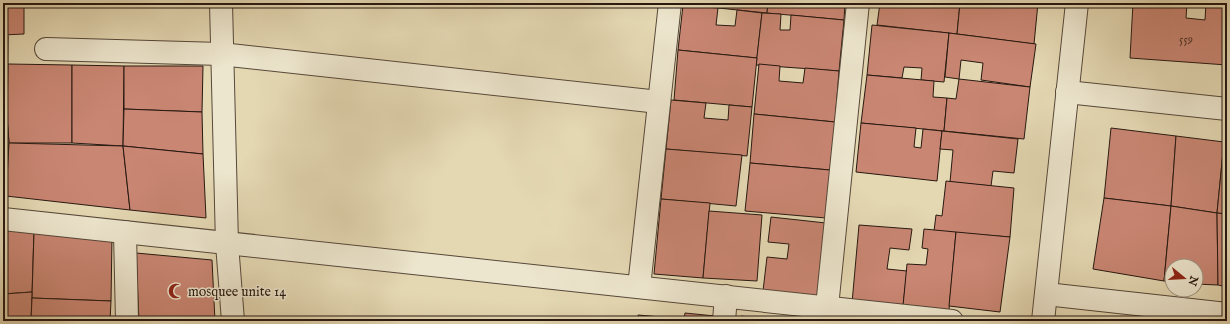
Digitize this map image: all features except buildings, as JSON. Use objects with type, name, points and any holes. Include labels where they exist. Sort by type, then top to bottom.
[{"type":"street","points":[[222,3],[221,54],[227,244],[233,321]]},
{"type":"street","points":[[639,287],[670,3]]},
{"type":"street","points":[[827,307],[858,3]]},
{"type":"street","points":[[1043,321],[1077,3]]},
{"type":"street","points":[[46,49],[221,54],[659,102]]},
{"type":"street","points":[[1067,92],[1227,109]]},
{"type":"street","points":[[3,219],[952,321]]},
{"type":"street","points":[[125,232],[128,321]]},
{"type":"street","points":[[1046,294],[1227,314]]},
{"type":"street","points":[[724,321],[726,296]]},
{"type":"place","name":"mosquee unite 14","points":[[176,291]]}]
